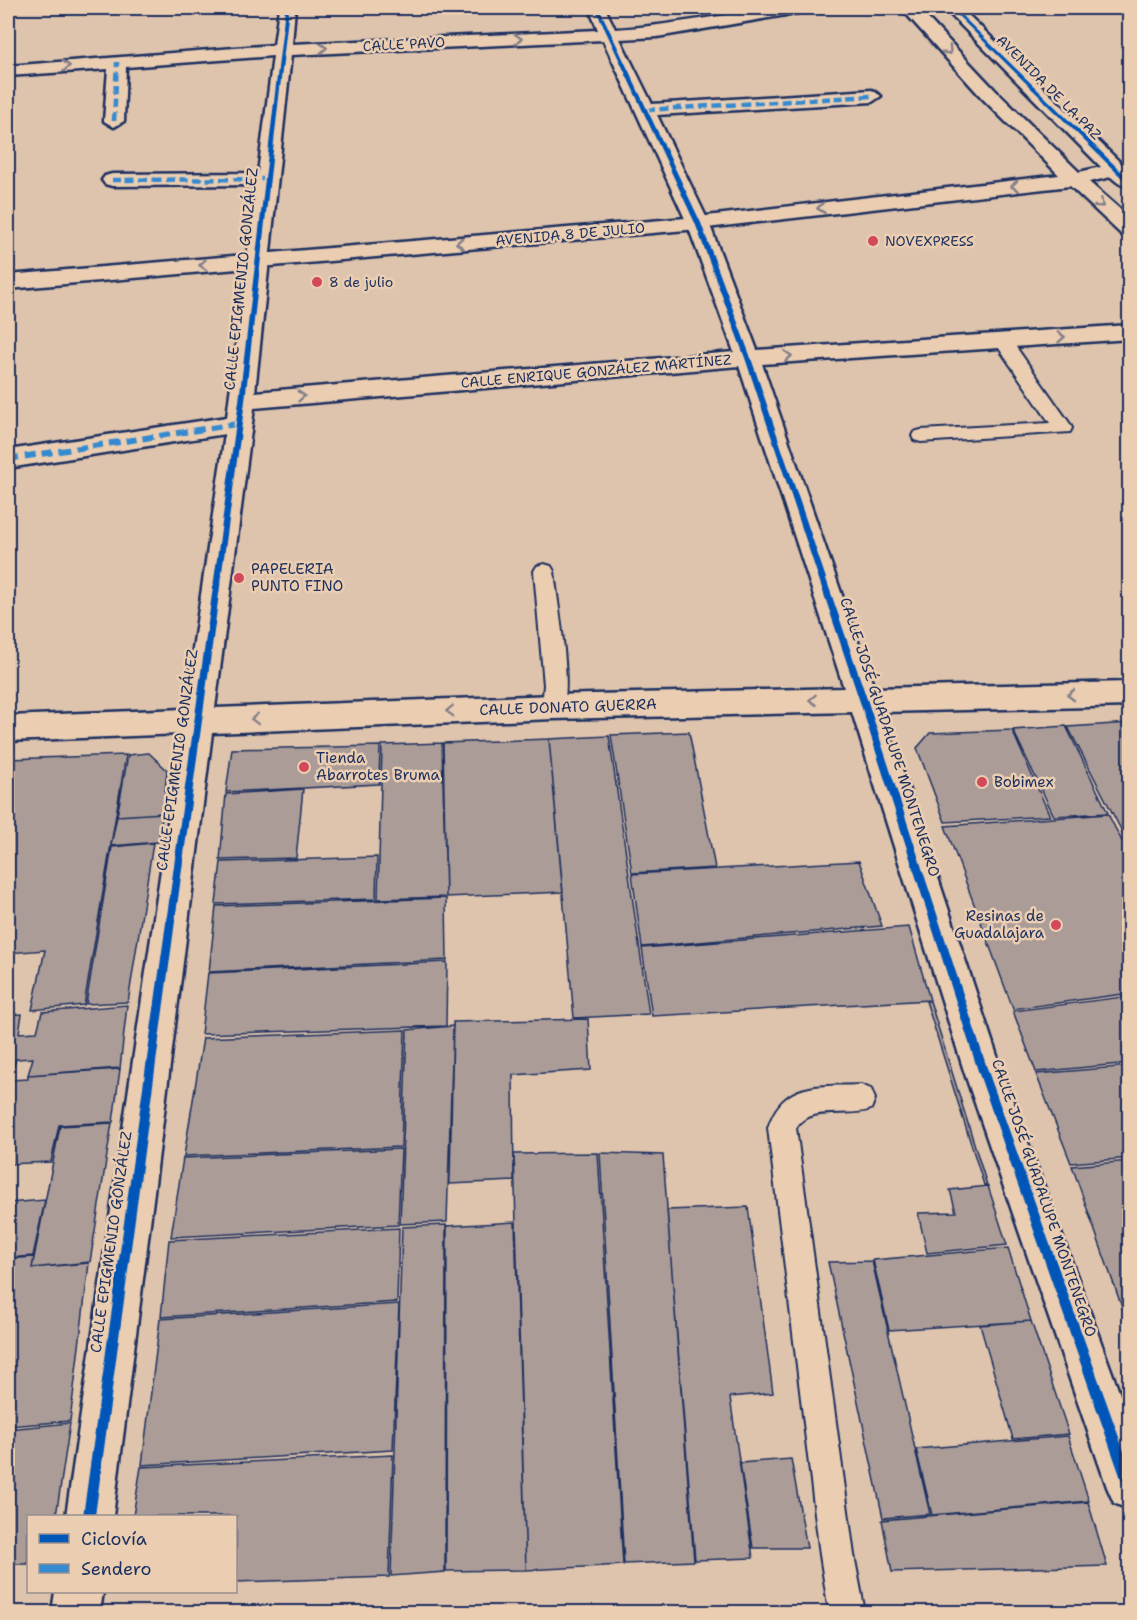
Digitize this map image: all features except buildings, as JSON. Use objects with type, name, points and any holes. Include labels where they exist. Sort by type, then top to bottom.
[{"type":"street","name":"CALLE EPIGMENIO GONZÁLEZ","points":[[89,1515],[240,413],[287,8]]},
{"type":"street","name":"CALLE JOSÉ GUADALUPE MONTENEGRO","points":[[597,8],[698,223],[748,358],[863,699],[984,1074],[1130,1487]]},
{"type":"street","name":"CALLE PAVO","points":[[8,71],[282,50],[682,29],[798,8]]},
{"type":"street","points":[[909,8],[981,88],[1073,180],[1130,230]]},
{"type":"street","name":"AVENIDA DE LA PAZ","points":[[952,8],[1121,168],[1130,184]]},
{"type":"street","points":[[114,121],[117,62]]},
{"type":"street","points":[[646,110],[872,96]]},
{"type":"street","name":"AVENIDA 8 DE JULIO","points":[[8,282],[698,223],[1073,180],[1121,168]]},
{"type":"street","points":[[112,180],[267,179]]},
{"type":"street","name":"CALLE ENRIQUE GONZÁLEZ MARTÍNEZ","points":[[8,459],[240,413],[748,358],[1130,332]]},
{"type":"street","name":"CALLE DONATO GUERRA","points":[[8,728],[553,707],[1130,694]]},
{"type":"street","points":[[76,1612],[79,1593]]},
{"type":"lane","points":[[921,436],[1063,428],[1003,341]]},
{"type":"lane","points":[[544,571],[555,685],[553,707]]},
{"type":"lane","points":[[847,1612],[837,1555],[782,1128],[784,1116],[791,1108],[802,1103],[861,1099]]},
{"type":"marked path","points":[[114,121],[117,62]]},
{"type":"marked path","points":[[646,110],[872,96]]},
{"type":"marked path","points":[[112,180],[267,179]]},
{"type":"marked path","points":[[8,459],[237,424]]},
{"type":"cycle path","points":[[89,1515],[242,401],[287,8]]},
{"type":"cycle path","points":[[597,8],[698,223],[748,358],[863,699],[984,1074],[1130,1487]]},
{"type":"cycle path","points":[[952,8],[1130,184]]},
{"type":"place","name":"NOVEXPRESS","points":[[873,241]]},
{"type":"place","name":"8 de julio","points":[[317,282]]},
{"type":"place","name":"PAPELERIA PUNTO FINO","points":[[239,578]]},
{"type":"place","name":"Tienda Abarrotes Bruma","points":[[304,767]]},
{"type":"place","name":"Bobimex","points":[[982,782]]},
{"type":"place","name":"Resinas de Guadalajara","points":[[1056,925]]}]
